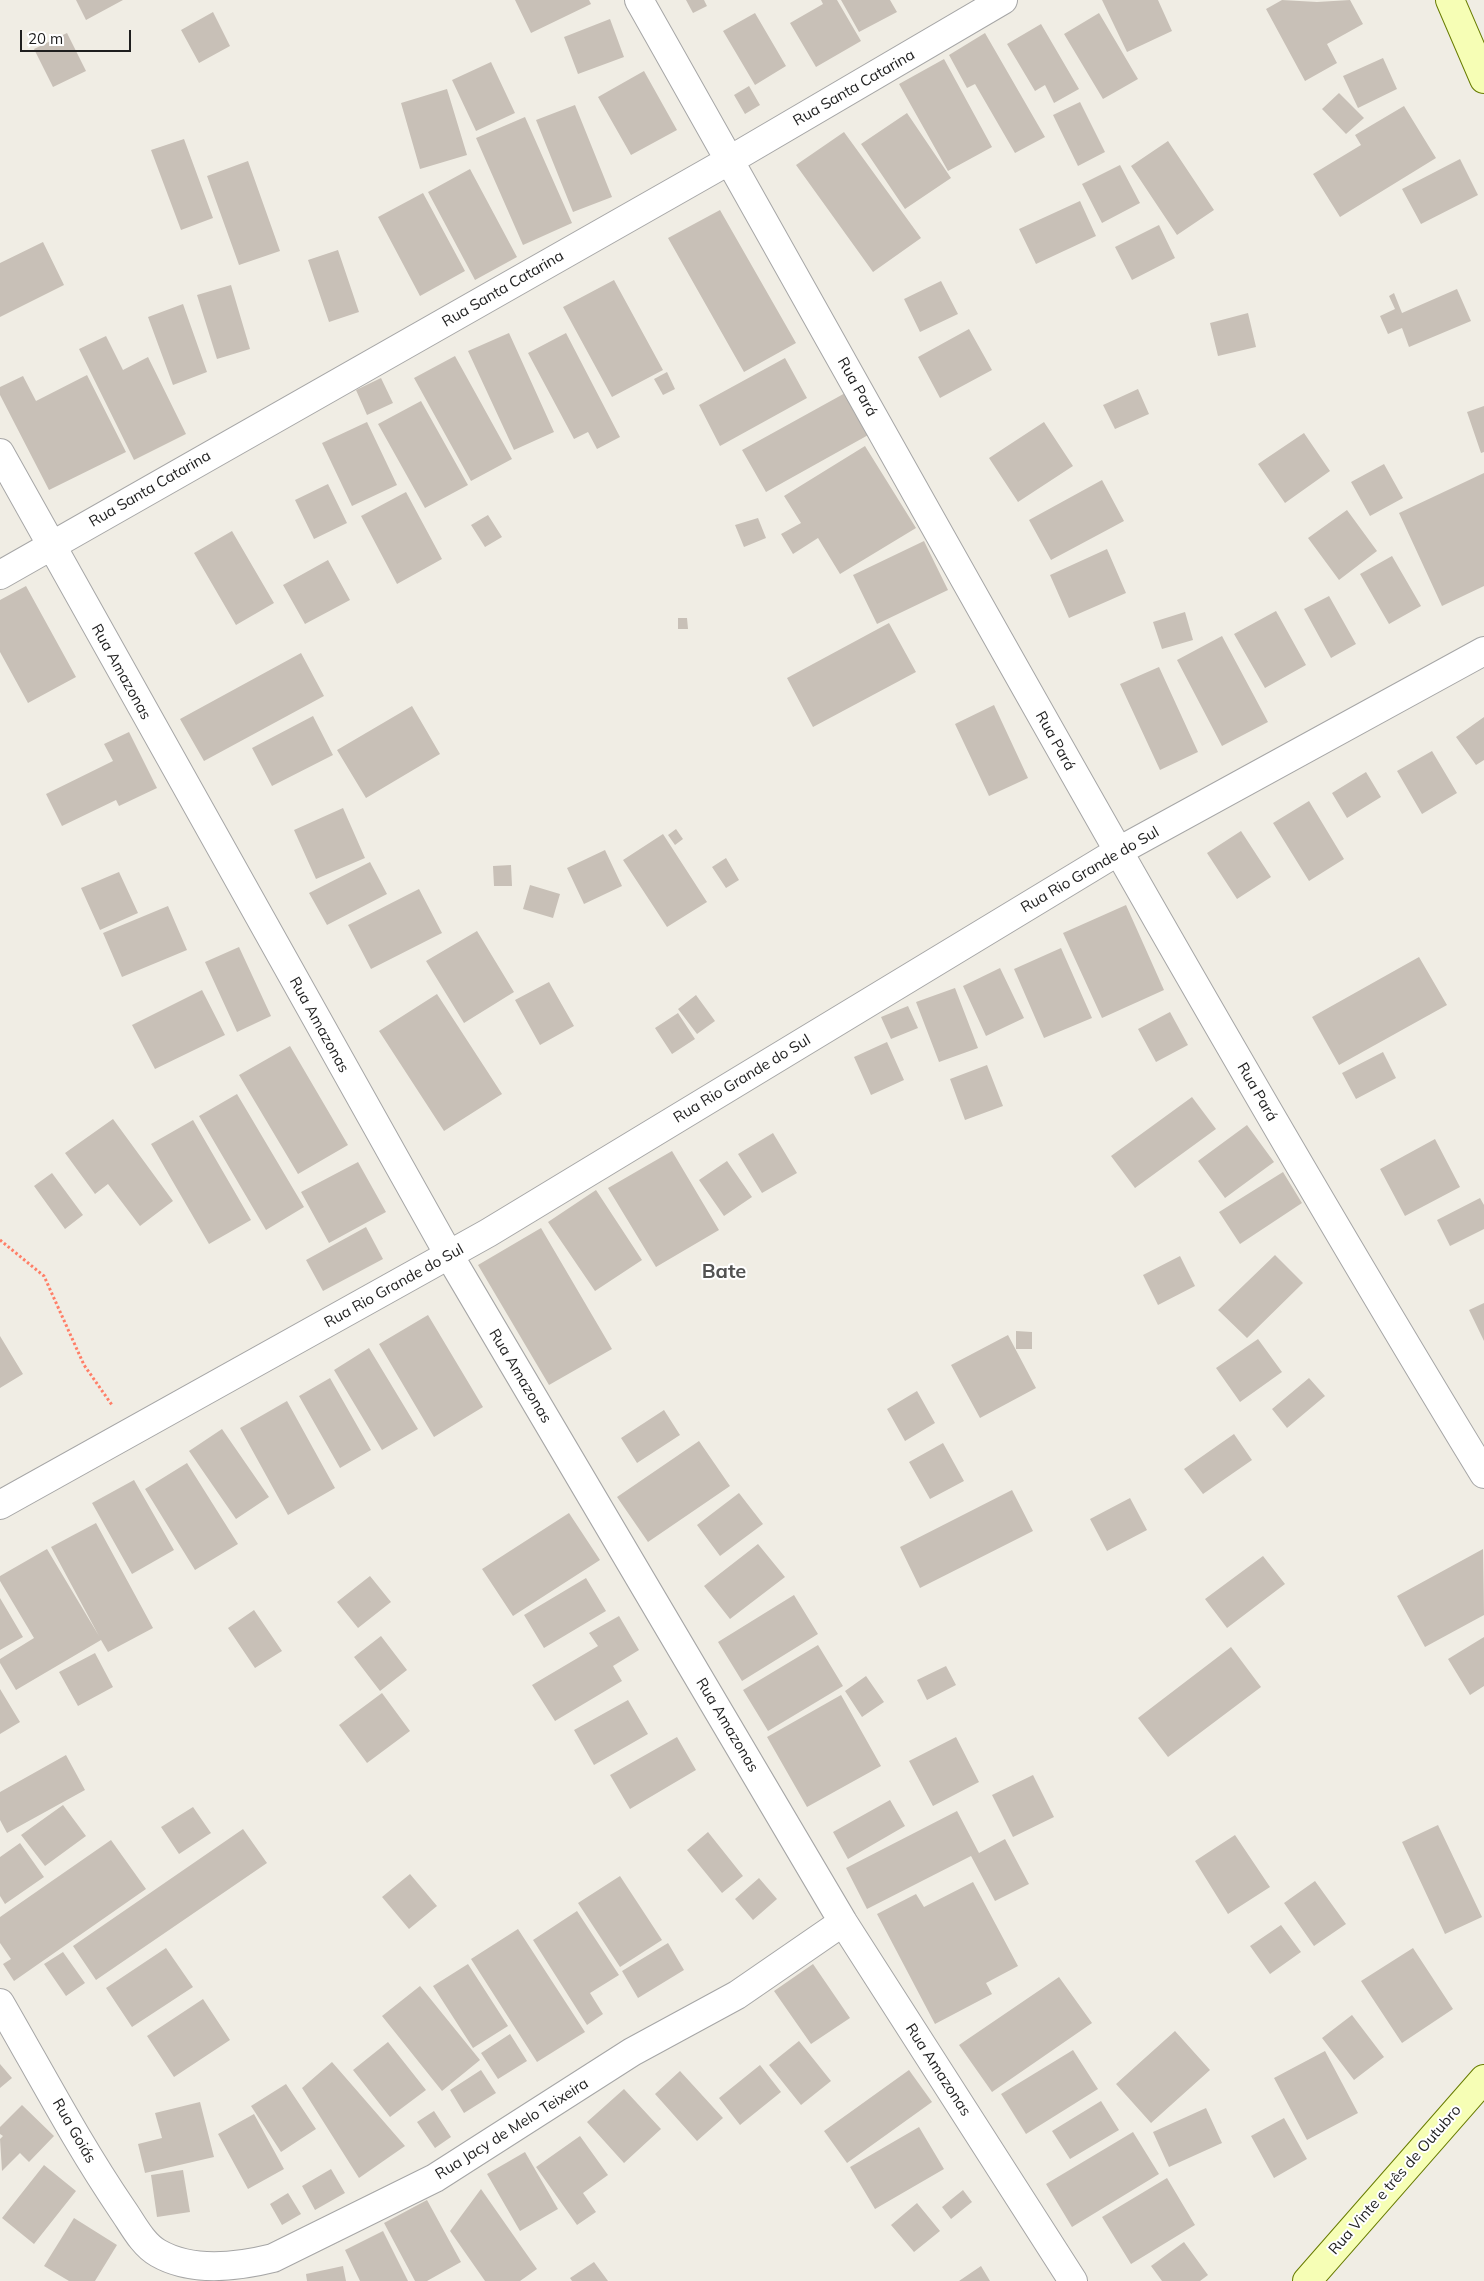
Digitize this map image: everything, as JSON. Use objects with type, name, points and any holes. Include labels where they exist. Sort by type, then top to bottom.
[{"type":"street","name":"Rua Pará","points":[[640,0],[1117,852],[1406,1346],[1484,1474]]},
{"type":"street","name":"Rua Santa Catarina","points":[[0,575],[730,160],[1003,0]]},
{"type":"street","points":[[1450,0],[1484,79]]},
{"type":"street","name":"Rua Amazonas","points":[[0,453],[50,546],[449,1255],[843,1922],[1073,2281]]},
{"type":"street","name":"Rua Rio Grande do Sul","points":[[0,1505],[449,1255],[1117,852],[1484,652]]},
{"type":"street","name":"Rua Jacy de Melo Teixeira","points":[[157,2252],[186,2263],[245,2265],[273,2258],[435,2178],[632,2052],[737,1995],[843,1922]]},
{"type":"street","name":"Rua Goiás","points":[[0,2003],[105,2185],[139,2234],[157,2252]]},
{"type":"street","name":"Rua Vinte e três de Outubro","points":[[1307,2281],[1484,2078]]},
{"type":"path","points":[[0,1240],[44,1276],[84,1365],[130,1432]]},
{"type":"building","points":[[76,0],[123,0],[86,20]]},
{"type":"building","points":[[515,0],[589,0],[591,4],[531,33]]},
{"type":"building","points":[[686,0],[704,0],[707,6],[693,13]]},
{"type":"building","points":[[821,0],[837,0],[861,41],[816,67],[790,23],[823,4]]},
{"type":"building","points":[[841,0],[890,0],[897,12],[859,32]]},
{"type":"building","points":[[1102,0],[1158,0],[1172,31],[1127,52]]},
{"type":"building","points":[[1282,0],[1317,2],[1350,0],[1363,24],[1327,44],[1337,63],[1305,81],[1266,9]]},
{"type":"building","points":[[213,12],[230,46],[199,63],[181,30]]},
{"type":"building","points":[[755,13],[786,66],[755,85],[723,31]]},
{"type":"building","points":[[1099,13],[1138,79],[1103,99],[1064,34]]},
{"type":"building","points":[[610,19],[624,57],[578,74],[564,37]]},
{"type":"building","points":[[1041,24],[1079,89],[1054,103],[1045,85],[1035,91],[1007,44]]},
{"type":"building","points":[[67,33],[86,71],[53,87],[34,49]]},
{"type":"building","points":[[985,33],[1045,137],[1015,153],[975,84],[967,88],[949,55]]},
{"type":"building","points":[[1383,58],[1397,89],[1358,108],[1343,76]]},
{"type":"building","points":[[944,59],[992,147],[948,171],[899,84]]},
{"type":"building","points":[[491,62],[515,113],[476,131],[452,80]]},
{"type":"building","points":[[644,71],[677,130],[631,155],[598,97]]},
{"type":"building","points":[[749,86],[760,105],[745,114],[734,95]]},
{"type":"building","points":[[447,89],[467,155],[420,169],[401,103]]},
{"type":"building","points":[[1339,93],[1364,118],[1346,134],[1322,109]]},
{"type":"building","points":[[1080,102],[1105,152],[1078,166],[1053,115]]},
{"type":"building","points":[[575,105],[612,197],[573,212],[536,120]]},
{"type":"building","points":[[1404,106],[1436,158],[1340,217],[1313,174],[1361,145],[1355,135]]},
{"type":"building","points":[[907,113],[951,178],[905,209],[861,144]]},
{"type":"building","points":[[525,117],[572,223],[523,245],[476,138]]},
{"type":"building","points":[[844,132],[921,238],[873,272],[796,165]]},
{"type":"building","points":[[184,139],[213,218],[181,230],[151,150]]},
{"type":"building","points":[[1168,141],[1214,210],[1177,235],[1131,166]]},
{"type":"building","points":[[1460,159],[1478,195],[1421,224],[1402,189]]},
{"type":"building","points":[[248,161],[280,251],[239,265],[207,176]]},
{"type":"building","points":[[1120,165],[1140,203],[1102,223],[1082,184]]},
{"type":"building","points":[[470,169],[517,257],[475,280],[428,192]]},
{"type":"building","points":[[423,193],[465,271],[420,296],[378,217]]},
{"type":"building","points":[[1080,201],[1096,236],[1036,264],[1019,229]]},
{"type":"building","points":[[720,210],[796,343],[744,372],[668,238]]},
{"type":"building","points":[[1159,225],[1175,258],[1132,280],[1115,247]]},
{"type":"building","points":[[43,242],[64,285],[0,317],[0,263]]},
{"type":"building","points":[[338,250],[359,312],[329,322],[308,260]]},
{"type":"building","points":[[614,280],[663,370],[612,397],[563,307]]},
{"type":"building","points":[[941,281],[958,314],[920,332],[904,299]]},
{"type":"building","points":[[231,285],[250,349],[217,359],[197,295]]},
{"type":"building","points":[[1457,289],[1471,321],[1409,347],[1402,328],[1388,334],[1380,316],[1395,309],[1389,296],[1394,293],[1402,313]]},
{"type":"building","points":[[183,304],[207,372],[173,385],[148,317]]},
{"type":"building","points":[[1248,313],[1256,347],[1218,356],[1210,323]]},
{"type":"building","points":[[969,329],[992,370],[940,398],[918,357]]},
{"type":"building","points":[[509,333],[554,432],[514,450],[468,351]]},
{"type":"building","points":[[566,333],[620,437],[597,449],[588,432],[574,439],[528,353]]},
{"type":"building","points":[[106,336],[123,370],[148,357],[186,434],[134,460],[79,349]]},
{"type":"building","points":[[455,356],[512,459],[471,481],[414,378]]},
{"type":"building","points":[[785,358],[807,398],[720,446],[699,405]]},
{"type":"building","points":[[667,372],[675,389],[663,395],[654,379]]},
{"type":"building","points":[[87,375],[126,452],[49,490],[0,395],[0,387],[23,376],[36,401]]},
{"type":"building","points":[[381,378],[393,403],[367,415],[356,390]]},
{"type":"building","points":[[1138,389],[1149,414],[1115,429],[1103,405]]},
{"type":"building","points":[[847,392],[870,434],[766,492],[742,450]]},
{"type":"building","points":[[421,401],[468,485],[425,508],[378,424]]},
{"type":"building","points":[[1484,406],[1484,452],[1481,453],[1467,412]]},
{"type":"building","points":[[367,422],[397,485],[352,506],[322,443]]},
{"type":"building","points":[[1044,422],[1073,466],[1018,502],[989,458]]},
{"type":"building","points":[[1304,433],[1330,471],[1285,503],[1258,464]]},
{"type":"building","points":[[865,446],[916,528],[840,574],[818,538],[793,554],[781,534],[801,523],[784,496]]},
{"type":"building","points":[[1384,464],[1403,498],[1370,516],[1351,482]]},
{"type":"building","points":[[1484,473],[1484,586],[1442,606],[1399,513]]},
{"type":"building","points":[[1102,480],[1124,521],[1051,560],[1029,520]]},
{"type":"building","points":[[328,484],[347,523],[314,539],[295,500]]},
{"type":"building","points":[[406,492],[442,559],[397,584],[361,516]]},
{"type":"building","points":[[1347,510],[1377,551],[1339,580],[1308,538]]},
{"type":"building","points":[[488,515],[502,537],[485,547],[471,525]]},
{"type":"building","points":[[758,518],[766,538],[744,547],[735,525]]},
{"type":"building","points":[[232,531],[274,603],[236,625],[194,553]]},
{"type":"building","points":[[924,541],[948,590],[877,624],[853,575]]},
{"type":"building","points":[[1107,549],[1126,593],[1069,618],[1050,575]]},
{"type":"building","points":[[1392,556],[1421,606],[1389,624],[1360,574]]},
{"type":"building","points":[[328,560],[350,600],[305,624],[283,585]]},
{"type":"building","points":[[26,586],[76,677],[28,703],[0,652],[0,600]]},
{"type":"building","points":[[1329,596],[1356,644],[1331,658],[1304,609]]},
{"type":"building","points":[[1276,611],[1306,665],[1265,688],[1234,634]]},
{"type":"building","points":[[1185,612],[1193,640],[1162,649],[1153,622]]},
{"type":"building","points":[[678,618],[687,618],[688,629],[678,629]]},
{"type":"building","points":[[889,623],[916,672],[813,727],[787,678]]},
{"type":"building","points":[[1222,636],[1268,722],[1222,746],[1177,660]]},
{"type":"building","points":[[301,653],[324,696],[204,761],[180,719]]},
{"type":"building","points":[[1159,667],[1198,752],[1160,770],[1120,684]]},
{"type":"building","points":[[994,705],[1028,778],[989,796],[955,724]]},
{"type":"building","points":[[412,706],[440,754],[366,798],[337,750]]},
{"type":"building","points":[[313,716],[333,755],[272,786],[252,748]]},
{"type":"building","points":[[1484,717],[1484,760],[1476,765],[1456,737]]},
{"type":"building","points":[[129,732],[157,788],[119,806],[116,800],[62,826],[46,794],[113,761],[104,744]]},
{"type":"building","points":[[1432,751],[1457,793],[1422,814],[1397,771]]},
{"type":"building","points":[[1366,772],[1381,797],[1347,818],[1332,793]]},
{"type":"building","points":[[1309,801],[1344,859],[1309,881],[1273,823]]},
{"type":"building","points":[[343,808],[365,858],[316,879],[294,830]]},
{"type":"building","points":[[676,829],[683,839],[675,845],[668,835]]},
{"type":"building","points":[[1241,831],[1271,877],[1237,899],[1207,853]]},
{"type":"building","points":[[663,834],[707,902],[667,927],[623,860]]},
{"type":"building","points":[[605,850],[622,886],[584,904],[567,868]]},
{"type":"building","points":[[726,858],[739,880],[726,888],[712,867]]},
{"type":"building","points":[[370,862],[387,894],[327,925],[309,893]]},
{"type":"building","points":[[511,865],[512,886],[494,886],[493,866]]},
{"type":"building","points":[[119,872],[138,913],[100,930],[81,888]]},
{"type":"building","points":[[530,885],[560,894],[553,918],[523,909]]},
{"type":"building","points":[[419,889],[442,933],[371,969],[348,925]]},
{"type":"building","points":[[1126,905],[1164,990],[1102,1018],[1063,933]]},
{"type":"building","points":[[168,906],[187,950],[122,977],[103,933]]},
{"type":"building","points":[[477,931],[514,992],[464,1023],[426,961]]},
{"type":"building","points":[[239,947],[271,1016],[237,1032],[205,962]]},
{"type":"building","points":[[1061,948],[1092,1018],[1044,1038],[1014,969]]},
{"type":"building","points":[[1419,957],[1447,1005],[1339,1065],[1312,1017]]},
{"type":"building","points":[[1000,968],[1024,1018],[986,1036],[963,986]]},
{"type":"building","points":[[549,982],[574,1026],[540,1045],[515,1000]]},
{"type":"building","points":[[955,988],[978,1048],[939,1062],[916,1002]]},
{"type":"building","points":[[202,990],[225,1035],[155,1069],[132,1025]]},
{"type":"building","points":[[437,994],[502,1094],[444,1131],[379,1031]]},
{"type":"building","points":[[696,995],[715,1021],[697,1034],[678,1009]]},
{"type":"building","points":[[908,1006],[918,1028],[891,1039],[881,1017]]},
{"type":"building","points":[[1170,1012],[1188,1045],[1156,1062],[1138,1029]]},
{"type":"building","points":[[678,1013],[695,1039],[672,1054],[655,1028]]},
{"type":"building","points":[[887,1042],[904,1080],[871,1095],[854,1057]]},
{"type":"building","points":[[290,1046],[348,1145],[298,1174],[239,1075]]},
{"type":"building","points":[[1383,1052],[1396,1078],[1356,1099],[1342,1073]]},
{"type":"building","points":[[987,1065],[1003,1106],[965,1120],[950,1079]]},
{"type":"building","points":[[237,1094],[304,1207],[266,1230],[199,1116]]},
{"type":"building","points":[[1192,1097],[1216,1129],[1135,1188],[1111,1156]]},
{"type":"building","points":[[113,1119],[173,1201],[140,1226],[108,1184],[95,1194],[65,1153]]},
{"type":"building","points":[[193,1120],[251,1220],[209,1244],[151,1144]]},
{"type":"building","points":[[1247,1125],[1274,1162],[1225,1198],[1198,1161]]},
{"type":"building","points":[[773,1133],[797,1173],[762,1193],[738,1154]]},
{"type":"building","points":[[1435,1139],[1460,1187],[1405,1216],[1380,1169]]},
{"type":"building","points":[[672,1151],[719,1230],[656,1267],[608,1188]]},
{"type":"building","points":[[727,1161],[752,1197],[724,1216],[699,1180]]},
{"type":"building","points":[[358,1162],[386,1212],[329,1243],[301,1192]]},
{"type":"building","points":[[1283,1172],[1302,1203],[1240,1244],[1219,1212]]},
{"type":"building","points":[[52,1173],[83,1215],[65,1229],[34,1186]]},
{"type":"building","points":[[596,1190],[642,1260],[595,1291],[548,1222]]},
{"type":"building","points":[[1480,1198],[1484,1205],[1484,1229],[1450,1246],[1437,1220]]},
{"type":"building","points":[[366,1227],[383,1259],[323,1291],[306,1260]]},
{"type":"building","points":[[541,1228],[612,1349],[549,1385],[478,1265]]},
{"type":"building","points":[[1275,1255],[1303,1283],[1247,1338],[1218,1310]]},
{"type":"building","points":[[1180,1256],[1195,1286],[1158,1305],[1143,1275]]},
{"type":"building","points":[[1484,1303],[1484,1341],[1469,1310]]},
{"type":"building","points":[[428,1315],[483,1407],[434,1437],[379,1344]]},
{"type":"building","points":[[1016,1331],[1032,1332],[1032,1349],[1016,1349]]},
{"type":"building","points":[[1008,1335],[1036,1388],[980,1418],[951,1365]]},
{"type":"building","points":[[0,1336],[23,1374],[0,1388]]},
{"type":"building","points":[[1258,1339],[1282,1372],[1240,1402],[1216,1368]]},
{"type":"building","points":[[369,1348],[418,1429],[382,1450],[334,1370]]},
{"type":"building","points":[[330,1378],[371,1450],[340,1468],[299,1396]]},
{"type":"building","points":[[1309,1378],[1325,1396],[1287,1428],[1272,1409]]},
{"type":"building","points":[[917,1391],[935,1423],[905,1441],[887,1409]]},
{"type":"building","points":[[287,1401],[335,1488],[288,1515],[240,1428]]},
{"type":"building","points":[[664,1410],[680,1435],[637,1463],[621,1438]]},
{"type":"building","points":[[222,1429],[269,1497],[236,1519],[189,1451]]},
{"type":"building","points":[[1234,1434],[1252,1460],[1203,1494],[1184,1469]]},
{"type":"building","points":[[699,1441],[730,1486],[648,1542],[617,1497]]},
{"type":"building","points":[[943,1443],[964,1481],[930,1499],[909,1462]]},
{"type":"building","points":[[187,1463],[238,1544],[195,1570],[145,1489]]},
{"type":"building","points":[[134,1480],[174,1550],[132,1574],[92,1503]]},
{"type":"building","points":[[1012,1490],[1033,1531],[920,1588],[900,1547]]},
{"type":"building","points":[[739,1493],[763,1524],[720,1556],[697,1525]]},
{"type":"building","points":[[1130,1498],[1147,1530],[1107,1551],[1090,1519]]},
{"type":"building","points":[[569,1513],[600,1560],[513,1616],[482,1569]]},
{"type":"building","points":[[96,1523],[153,1628],[108,1652],[101,1640],[16,1690],[0,1663],[0,1659],[34,1638],[0,1581],[0,1576],[47,1549],[99,1636],[51,1547]]},
{"type":"building","points":[[758,1544],[785,1577],[730,1619],[704,1586]]},
{"type":"building","points":[[1483,1549],[1484,1615],[1425,1647],[1397,1596]]},
{"type":"building","points":[[1263,1556],[1285,1584],[1227,1628],[1205,1599]]},
{"type":"building","points":[[370,1576],[391,1602],[358,1628],[337,1602]]},
{"type":"building","points":[[586,1578],[606,1611],[544,1648],[524,1615]]},
{"type":"building","points":[[794,1595],[818,1634],[742,1681],[718,1642]]},
{"type":"building","points":[[0,1598],[23,1637],[0,1650]]},
{"type":"building","points":[[254,1610],[282,1651],[255,1668],[228,1628]]},
{"type":"building","points":[[619,1616],[639,1650],[613,1666],[622,1681],[555,1721],[532,1685],[598,1646],[589,1633]]},
{"type":"building","points":[[381,1636],[407,1670],[380,1691],[354,1657]]},
{"type":"building","points":[[1484,1637],[1484,1686],[1470,1695],[1448,1659]]},
{"type":"building","points":[[818,1645],[843,1686],[768,1731],[743,1690]]},
{"type":"building","points":[[1231,1647],[1261,1687],[1168,1757],[1138,1718]]},
{"type":"building","points":[[95,1653],[113,1687],[78,1706],[59,1672]]},
{"type":"building","points":[[946,1666],[956,1685],[927,1700],[917,1680]]},
{"type":"building","points":[[866,1676],[884,1702],[862,1717],[845,1691]]},
{"type":"building","points":[[0,1689],[20,1722],[0,1734]]},
{"type":"building","points":[[382,1693],[410,1731],[367,1763],[339,1725]]},
{"type":"building","points":[[841,1695],[881,1766],[807,1807],[767,1737]]},
{"type":"building","points":[[628,1700],[648,1734],[594,1765],[574,1730]]},
{"type":"building","points":[[677,1737],[696,1770],[630,1809],[610,1775]]},
{"type":"building","points":[[956,1737],[979,1782],[933,1806],[909,1761]]},
{"type":"building","points":[[66,1755],[85,1790],[7,1833],[0,1820],[0,1792]]},
{"type":"building","points":[[1033,1775],[1054,1817],[1013,1837],[992,1795]]},
{"type":"building","points":[[890,1800],[905,1826],[848,1859],[833,1832]]},
{"type":"building","points":[[63,1805],[86,1836],[45,1866],[21,1835]]},
{"type":"building","points":[[193,1807],[211,1833],[179,1854],[161,1827]]},
{"type":"building","points":[[957,1811],[979,1853],[1005,1839],[1029,1884],[995,1901],[971,1856],[867,1909],[846,1868]]},
{"type":"building","points":[[1438,1825],[1482,1917],[1445,1934],[1402,1842]]},
{"type":"building","points":[[243,1829],[267,1863],[96,1980],[73,1946]]},
{"type":"building","points":[[708,1832],[743,1876],[722,1893],[687,1850]]},
{"type":"building","points":[[1235,1835],[1270,1887],[1228,1914],[1195,1861]]},
{"type":"building","points":[[111,1840],[146,1889],[14,1981],[3,1964],[11,1959],[0,1943],[0,1917]]},
{"type":"building","points":[[20,1843],[44,1877],[5,1904],[0,1896],[0,1857]]},
{"type":"building","points":[[410,1874],[437,1906],[409,1929],[382,1897]]},
{"type":"building","points":[[620,1876],[662,1940],[620,1967],[578,1903]]},
{"type":"building","points":[[759,1878],[777,1899],[753,1920],[735,1899]]},
{"type":"building","points":[[1315,1881],[1346,1924],[1314,1946],[1284,1903]]},
{"type":"building","points":[[973,1882],[1018,1966],[986,1983],[992,1994],[935,2024],[877,1914],[916,1894],[924,1907]]},
{"type":"building","points":[[577,1911],[619,1975],[590,1993],[603,2014],[587,2025],[533,1940]]},
{"type":"building","points":[[1281,1925],[1301,1952],[1270,1974],[1250,1946]]},
{"type":"building","points":[[518,1929],[585,2032],[537,2062],[471,1959]]},
{"type":"building","points":[[668,1943],[684,1970],[638,1998],[622,1971]]},
{"type":"building","points":[[166,1948],[193,1987],[132,2027],[106,1988]]},
{"type":"building","points":[[1413,1948],[1453,2009],[1402,2043],[1361,1981]]},
{"type":"building","points":[[63,1952],[85,1983],[66,1996],[44,1964]]},
{"type":"building","points":[[468,1964],[508,2026],[473,2048],[433,1986]]},
{"type":"building","points":[[813,1964],[850,2018],[811,2044],[774,1991]]},
{"type":"building","points":[[1059,1977],[1092,2023],[992,2092],[959,2045]]},
{"type":"building","points":[[420,1986],[480,2060],[442,2091],[382,2016]]},
{"type":"building","points":[[203,1999],[230,2040],[174,2077],[147,2036]]},
{"type":"building","points":[[1352,2015],[1384,2057],[1354,2080],[1322,2038]]},
{"type":"building","points":[[1175,2031],[1210,2070],[1151,2123],[1116,2084]]},
{"type":"building","points":[[510,2034],[527,2061],[498,2079],[481,2053]]},
{"type":"building","points":[[799,2041],[831,2081],[801,2105],[769,2065]]},
{"type":"building","points":[[388,2042],[426,2090],[390,2117],[353,2070]]},
{"type":"building","points":[[1073,2050],[1098,2089],[1026,2134],[1001,2094]]},
{"type":"building","points":[[1325,2051],[1358,2113],[1307,2140],[1274,2078]]},
{"type":"building","points":[[332,2062],[405,2146],[359,2178],[302,2088]]},
{"type":"building","points":[[0,2064],[12,2078],[0,2088]]},
{"type":"building","points":[[760,2065],[781,2092],[740,2125],[719,2098]]},
{"type":"building","points":[[481,2070],[496,2093],[464,2113],[450,2090]]},
{"type":"building","points":[[909,2070],[932,2102],[847,2163],[824,2131]]},
{"type":"building","points":[[680,2071],[723,2118],[697,2141],[655,2094]]},
{"type":"building","points":[[286,2084],[316,2129],[281,2152],[251,2106]]},
{"type":"building","points":[[624,2089],[661,2129],[624,2163],[587,2122]]},
{"type":"building","points":[[1101,2101],[1119,2130],[1070,2159],[1052,2131]]},
{"type":"building","points":[[200,2102],[214,2157],[145,2173],[138,2144],[162,2138],[155,2113]]},
{"type":"building","points":[[22,2105],[54,2136],[29,2162],[20,2153],[2,2171],[0,2139],[3,2136],[0,2134],[0,2127]]},
{"type":"building","points":[[1206,2108],[1222,2143],[1169,2167],[1153,2132]]},
{"type":"building","points":[[434,2111],[451,2137],[435,2148],[417,2122]]},
{"type":"building","points":[[254,2114],[284,2169],[248,2189],[218,2134]]},
{"type":"building","points":[[1284,2118],[1307,2159],[1274,2178],[1251,2136]]},
{"type":"building","points":[[919,2127],[944,2169],[875,2209],[850,2167]]},
{"type":"building","points":[[1133,2132],[1159,2174],[1072,2227],[1046,2184]]},
{"type":"building","points":[[580,2136],[608,2175],[583,2193],[596,2212],[577,2225],[536,2167]]},
{"type":"building","points":[[525,2152],[558,2209],[520,2231],[487,2174]]},
{"type":"building","points":[[44,2165],[76,2191],[34,2244],[2,2218]]},
{"type":"building","points":[[331,2169],[345,2193],[315,2210],[302,2186]]},
{"type":"building","points":[[183,2170],[190,2212],[157,2217],[151,2175]]},
{"type":"building","points":[[1167,2178],[1195,2225],[1131,2264],[1102,2217]]},
{"type":"building","points":[[481,2189],[537,2269],[520,2281],[485,2281],[450,2231]]},
{"type":"building","points":[[963,2190],[972,2202],[951,2219],[942,2207]]},
{"type":"building","points":[[288,2193],[301,2214],[282,2225],[270,2204]]},
{"type":"building","points":[[427,2200],[461,2262],[427,2281],[415,2281],[384,2223]]},
{"type":"building","points":[[917,2203],[940,2231],[914,2252],[891,2225]]},
{"type":"building","points":[[74,2218],[117,2245],[95,2281],[69,2281],[44,2266]]},
{"type":"building","points":[[383,2231],[408,2281],[360,2281],[345,2250]]},
{"type":"building","points":[[1184,2242],[1208,2275],[1200,2281],[1162,2281],[1151,2266]]},
{"type":"building","points":[[594,2262],[608,2281],[572,2281],[570,2278]]},
{"type":"building","points":[[343,2266],[346,2281],[307,2281],[306,2274]]},
{"type":"building","points":[[981,2266],[990,2281],[959,2281]]},
{"type":"district","name":"Bate","points":[[724,1272]]}]
